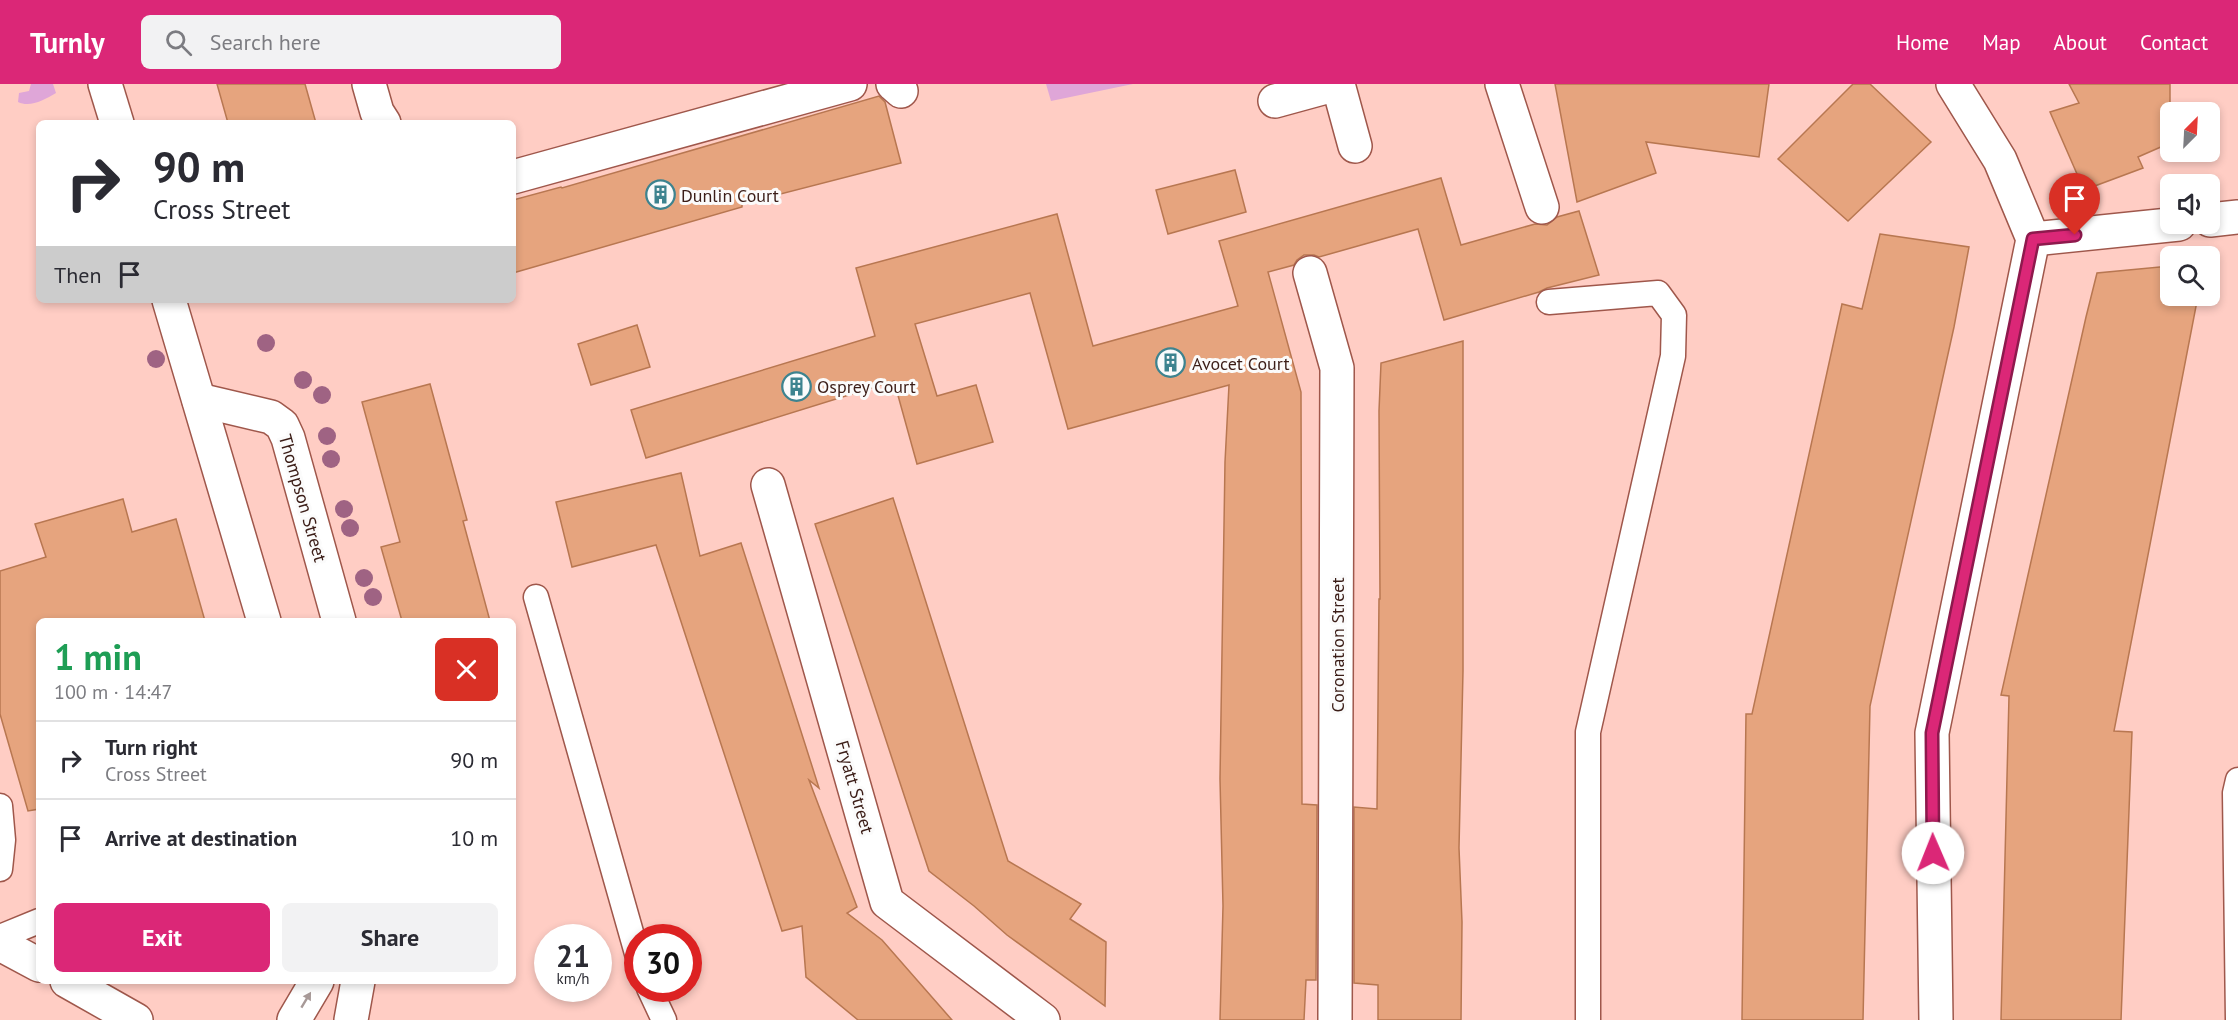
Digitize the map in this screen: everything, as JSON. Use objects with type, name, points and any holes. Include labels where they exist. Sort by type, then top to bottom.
[{"type":"street","points":[[105,84],[116,120]]},
{"type":"street","points":[[369,84],[377,112],[382,120]]},
{"type":"street","points":[[516,176],[850,84]]},
{"type":"street","points":[[1275,101],[1338,84],[1355,146]]},
{"type":"street","points":[[1502,84],[1542,207]]},
{"type":"street","points":[[1936,1020],[1932,733],[2033,239],[2000,160],[1953,84]]},
{"type":"street","points":[[2220,219],[2238,217]]},
{"type":"street","points":[[2033,239],[2160,226]]},
{"type":"street","name":"Coronation Street","points":[[1310,273],[1337,368],[1335,1020]]},
{"type":"street","points":[[170,303],[263,618]]},
{"type":"street","name":"Thompson Street","points":[[199,400],[272,417],[282,425],[288,438],[338,618]]},
{"type":"street","name":"Fryatt Street","points":[[768,485],[887,902],[1043,1020]]},
{"type":"street","points":[[0,944],[36,963]]},
{"type":"street","points":[[72,984],[136,1020]]},
{"type":"street","points":[[294,1020],[315,984]]},
{"type":"street","points":[[351,1020],[357,984]]},
{"type":"lane","points":[[1549,302],[1658,293],[1674,315],[1673,356],[1588,732],[1588,1020]]},
{"type":"lane","points":[[536,597],[629,924]]},
{"type":"lane","points":[[2238,780],[2235,794],[2238,1020]]},
{"type":"lane","points":[[0,806],[3,840],[0,869]]},
{"type":"lane","points":[[0,937],[36,922]]},
{"type":"lane","points":[[656,1002],[664,1020]]},
{"type":"shaded area","points":[[31,84],[53,84],[56,93],[32,104],[18,102],[19,93],[29,91]]},
{"type":"shaded area","points":[[1046,84],[1133,84],[1051,101]]},
{"type":"building","points":[[217,84],[305,84],[315,120],[227,120]]},
{"type":"building","points":[[1555,84],[1769,84],[1759,157],[1646,142],[1656,173],[1577,202]]},
{"type":"building","points":[[1853,84],[1870,84],[1931,142],[1848,221],[1778,159]]},
{"type":"building","points":[[2069,84],[2170,84],[2170,102],[2160,102],[2160,147],[2138,157],[2143,168],[2084,190],[2050,112],[2079,103]]},
{"type":"building","points":[[879,96],[885,102],[901,163],[742,204],[742,207],[516,272],[516,199],[562,188]]},
{"type":"building","points":[[1235,170],[1246,212],[1168,234],[1156,190]]},
{"type":"building","points":[[1441,178],[1461,245],[1535,224],[1547,225],[1557,217],[1579,211],[1599,275],[1547,288],[1444,320],[1418,229],[1319,257],[1304,255],[1294,265],[1268,272],[1301,392],[1302,804],[1317,805],[1316,980],[1306,980],[1304,1020],[1220,1020],[1223,906],[1220,779],[1225,462],[1229,385],[1068,429],[1030,293],[915,324],[937,396],[976,385],[993,442],[917,464],[894,381],[646,458],[631,410],[875,336],[856,268],[1057,214],[1093,346],[1238,306],[1219,241]]},
{"type":"building","points":[[1880,234],[1969,247],[1954,327],[1870,706],[1863,1020],[1742,1020],[1746,714],[1752,714],[1842,304],[1862,309]]},
{"type":"building","points":[[2160,267],[2160,306],[2196,306],[2114,731],[2132,732],[2121,1020],[2001,1020],[2009,696],[2001,695],[2097,273]]},
{"type":"building","points":[[637,325],[650,367],[591,385],[578,344]]},
{"type":"building","points":[[1463,341],[1463,671],[1459,848],[1462,922],[1461,1020],[1378,1020],[1378,985],[1354,983],[1354,807],[1377,809],[1381,363]]},
{"type":"building","points":[[430,384],[467,520],[463,521],[489,618],[401,618],[381,547],[400,542],[362,402]]},
{"type":"building","points":[[681,473],[700,556],[741,543],[819,788],[809,780],[857,907],[847,913],[882,940],[952,1020],[858,1020],[806,977],[802,926],[782,931],[656,545],[572,567],[556,502]]},
{"type":"building","points":[[893,498],[1008,861],[1081,904],[1070,919],[1106,942],[1105,1006],[1007,935],[929,871],[815,524]]},
{"type":"building","points":[[123,499],[132,532],[176,519],[204,618],[36,618],[36,810],[28,811],[0,714],[0,571],[46,557],[35,524]]},
{"type":"place","name":"Dunlin Court","points":[[660,195]]},
{"type":"place","name":"Avocet Court","points":[[1171,363]]},
{"type":"place","name":"Osprey Court","points":[[796,386]]},
{"type":"route","points":[[1933,853],[1932,733],[2033,239],[2075,235]]}]
